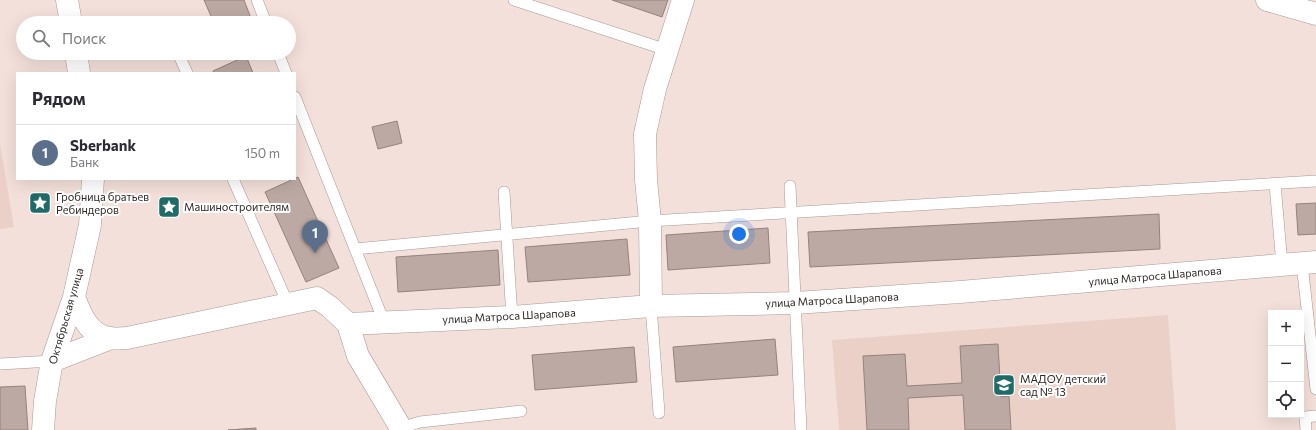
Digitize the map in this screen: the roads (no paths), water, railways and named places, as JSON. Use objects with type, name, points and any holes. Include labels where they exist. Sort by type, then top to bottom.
[{"type":"street","points":[[67,0],[70,16]]},
{"type":"street","points":[[651,306],[650,221],[646,180],[646,134],[655,89],[683,0]]},
{"type":"street","points":[[1267,0],[1316,14]]},
{"type":"street","points":[[77,60],[79,72]]},
{"type":"street","name":"Октябрьская улица","points":[[43,430],[45,401],[52,361],[74,297],[90,225],[93,180]]},
{"type":"street","name":"улица Матроса Шарапова","points":[[348,324],[512,317],[651,306],[795,302],[960,292],[1300,264]]},
{"type":"street","points":[[74,297],[82,316],[89,327],[98,335],[111,338],[127,338],[317,298],[330,307],[348,324],[358,356],[401,429]]},
{"type":"street","points":[[52,361],[111,338]]},
{"type":"lane","points":[[257,0],[263,16]]},
{"type":"lane","points":[[514,0],[667,50]]},
{"type":"lane","points":[[181,60],[187,72]]},
{"type":"lane","points":[[281,60],[286,72]]},
{"type":"lane","points":[[296,100],[384,322]]},
{"type":"lane","points":[[234,180],[288,304]]},
{"type":"lane","points":[[355,249],[650,221],[1316,181]]},
{"type":"lane","points":[[1274,184],[1300,264],[1316,389]]},
{"type":"lane","points":[[790,186],[801,430]]},
{"type":"lane","points":[[504,192],[512,317]]},
{"type":"lane","points":[[651,306],[659,413]]},
{"type":"lane","points":[[0,364],[52,361]]},
{"type":"lane","points":[[401,429],[420,422],[521,411]]},
{"type":"lane","points":[[1306,430],[1306,417],[1316,416]]},
{"type":"place","name":"Гробница братьев Ребиндеров","points":[[40,203]]},
{"type":"place","name":"Машиностроителям","points":[[169,207]]},
{"type":"place","name":"Sberbank","points":[[315,253]]},
{"type":"place","name":"МАДОУ детский сад № 13","points":[[1004,385]]}]
